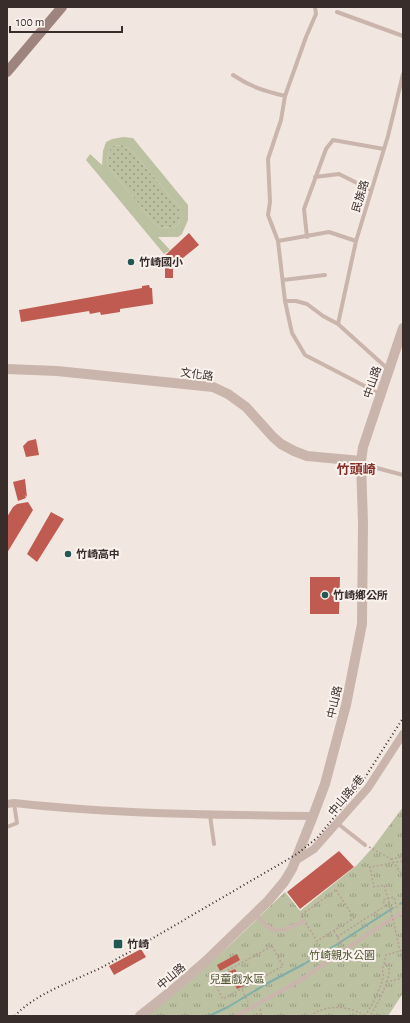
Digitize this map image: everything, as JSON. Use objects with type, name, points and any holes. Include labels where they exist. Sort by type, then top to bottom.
[{"type":"main road","points":[[7,72],[62,7]]},
{"type":"street","name":"中山路","points":[[140,1016],[206,961],[268,901],[292,870],[313,816],[325,784],[344,712],[362,624],[363,524],[361,461],[363,447],[389,370],[402,339],[403,328]]},
{"type":"street","name":"文化路","points":[[7,369],[57,371],[213,387],[228,394],[246,407],[273,437],[294,451],[307,456],[361,461]]},
{"type":"street","name":"中山路6巷","points":[[295,862],[314,849],[368,788],[403,734]]},
{"type":"street","points":[[11,803],[60,808],[210,815],[313,816]]},
{"type":"lane","points":[[315,7],[316,14],[306,37],[285,96],[281,120],[268,160],[270,202],[268,214],[278,241],[285,301],[292,333],[305,355],[381,395]]},
{"type":"lane","points":[[337,12],[403,36]]},
{"type":"lane","name":"民族路","points":[[338,324],[356,242],[384,148],[403,74]]},
{"type":"lane","points":[[233,75],[247,84],[264,91],[285,96]]},
{"type":"lane","points":[[397,99],[403,100]]},
{"type":"lane","points":[[307,237],[304,209],[326,149],[333,140],[384,148]]},
{"type":"lane","points":[[315,177],[338,174],[371,190]]},
{"type":"lane","points":[[278,241],[329,232],[356,242]]},
{"type":"lane","points":[[282,280],[325,274]]},
{"type":"lane","points":[[285,301],[296,301],[307,304],[323,316],[338,324],[389,370]]},
{"type":"lane","points":[[361,461],[373,467],[403,475]]},
{"type":"lane","points":[[7,827],[17,823],[11,803]]},
{"type":"lane","points":[[210,815],[214,844]]},
{"type":"lane","points":[[337,823],[365,845]]},
{"type":"lane","points":[[254,913],[264,925],[274,930],[285,930],[304,921]]},
{"type":"lane","points":[[236,1016],[300,981],[401,913]]},
{"type":"path","points":[[365,845],[392,859],[403,858]]},
{"type":"path","points":[[392,859],[403,876]]},
{"type":"path","points":[[403,861],[370,867],[374,887],[384,885],[403,963]]},
{"type":"path","points":[[336,890],[354,918],[334,931],[317,940],[301,915],[336,890]]},
{"type":"path","points":[[338,938],[385,906],[384,900],[394,897],[401,913]]},
{"type":"path","points":[[334,931],[343,946]]},
{"type":"path","points":[[272,946],[283,966],[241,989],[223,1000],[212,979],[272,946]]},
{"type":"path","points":[[310,1016],[328,1008],[341,1007],[357,1011],[365,1016],[373,1002],[382,979],[382,967],[384,965],[386,955],[403,950]]},
{"type":"path","points":[[370,1016],[378,1002],[390,969],[389,965],[384,965]]},
{"type":"path","points":[[386,982],[403,978]]},
{"type":"path","points":[[241,989],[247,1000]]},
{"type":"green space","points":[[123,137],[133,138],[188,205],[188,220],[182,234],[178,237],[158,237],[170,250],[164,254],[86,160],[90,154],[102,165],[103,151],[106,142]],"holes":[[[122,145],[130,149],[180,208],[180,220],[177,226],[172,228],[160,227],[154,223],[107,165],[108,155],[113,146]]]},
{"type":"green space","points":[[122,145],[130,149],[180,208],[180,220],[177,226],[172,228],[160,227],[154,223],[107,165],[108,155],[112,146]]},
{"type":"green space","name":"竹崎親水公園","points":[[403,807],[403,993],[388,1016],[146,1016],[201,972],[285,892],[300,911],[357,865],[374,846]]},
{"type":"building","points":[[189,233],[199,245],[173,266],[173,278],[165,278],[165,268],[159,261]]},
{"type":"building","points":[[149,285],[150,288],[152,288],[153,304],[120,309],[120,312],[101,315],[100,312],[90,314],[89,311],[21,322],[19,310],[142,288],[142,286]]},
{"type":"building","points":[[36,439],[39,455],[26,457],[23,446],[28,441]]},
{"type":"building","points":[[25,479],[27,497],[25,495],[26,498],[18,501],[13,482]]},
{"type":"building","points":[[28,502],[33,510],[7,553],[7,517],[13,507],[17,504]]},
{"type":"building","points":[[51,512],[64,519],[37,562],[27,554]]},
{"type":"building","name":"竹崎鄉公所","points":[[310,577],[340,577],[339,614],[310,614]]},
{"type":"building","points":[[339,851],[354,867],[300,909],[287,892]]},
{"type":"building","points":[[141,949],[146,957],[114,975],[109,966]]},
{"type":"building","points":[[237,954],[240,960],[220,971],[217,965]]},
{"type":"building","points":[[235,969],[244,986],[237,989],[228,972]]},
{"type":"waterway","points":[[209,1016],[228,1007],[266,984],[304,964],[393,908]]},
{"type":"railway","points":[[15,1016],[31,1002],[41,996],[124,955],[297,854],[317,838],[357,790],[403,718]]},
{"type":"place","name":"竹崎國小","points":[[131,262]]},
{"type":"place","name":"竹崎高中","points":[[68,554]]},
{"type":"place","name":"竹崎鄉公所","points":[[325,595]]},
{"type":"place","name":"竹崎","points":[[118,944]]},
{"type":"district","name":"竹頭崎","points":[[356,469]]},
{"type":"park label","name":"兒童戲水區","points":[[237,979]]}]
